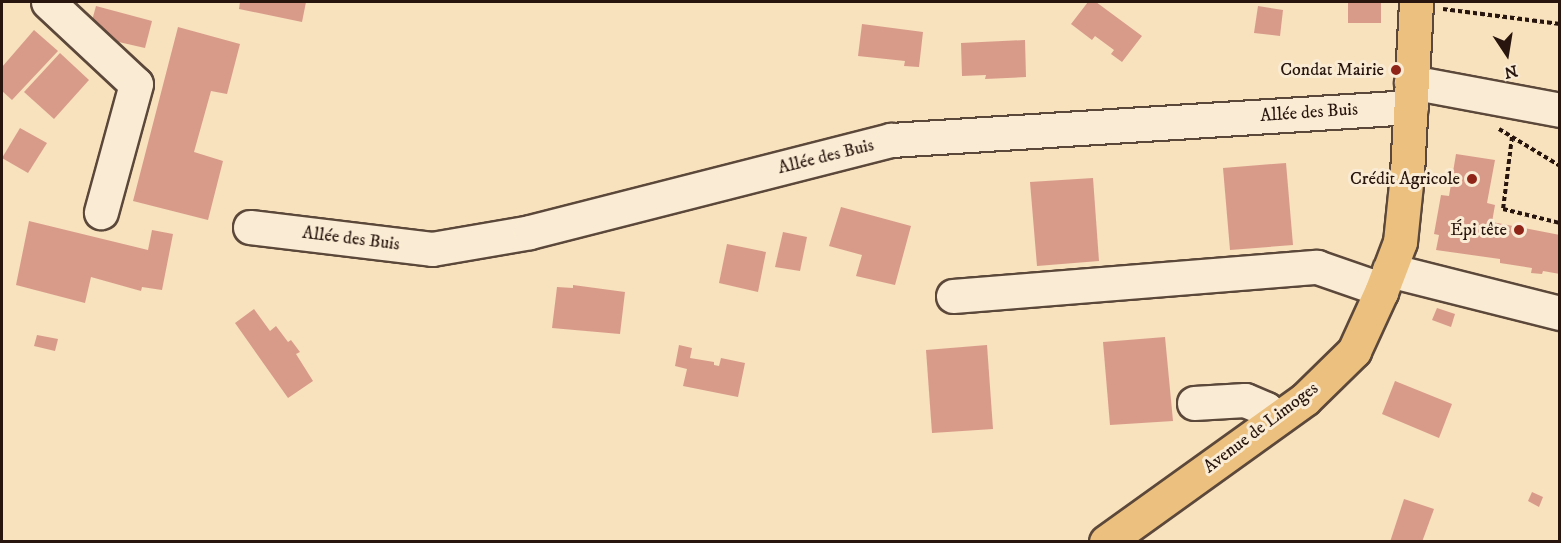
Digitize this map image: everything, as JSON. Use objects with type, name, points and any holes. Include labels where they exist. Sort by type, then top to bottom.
[{"type":"main road","name":"Avenue de Limoges","points":[[1106,542],[1305,399],[1354,351],[1400,242],[1416,4]]},
{"type":"street","points":[[48,2],[136,84],[101,212]]},
{"type":"street","name":"Allée des Buis","points":[[250,227],[432,249],[530,232],[891,140],[1411,95],[1475,93],[1499,100],[1560,110]]},
{"type":"street","points":[[953,296],[1317,267],[1370,285],[1385,281],[1560,313]]},
{"type":"street","points":[[1194,403],[1245,400],[1266,409],[1277,418]]},
{"type":"path","points":[[1416,4],[1560,24]]},
{"type":"path","points":[[1499,100],[1496,128],[1560,166]]},
{"type":"path","points":[[1512,137],[1503,209],[1560,223]]},
{"type":"building","points":[[240,2],[306,2],[302,22],[239,9]]},
{"type":"building","points":[[1088,2],[1096,2],[1142,36],[1122,62],[1111,54],[1114,50],[1095,36],[1092,40],[1071,24]]},
{"type":"building","points":[[1348,2],[1381,2],[1381,23],[1348,23]]},
{"type":"building","points":[[96,6],[152,21],[145,48],[88,35]]},
{"type":"building","points":[[1258,6],[1283,10],[1280,36],[1254,33]]},
{"type":"building","points":[[862,24],[923,32],[919,67],[904,66],[905,61],[858,56]]},
{"type":"building","points":[[178,27],[240,44],[227,94],[211,91],[194,152],[223,161],[208,220],[133,201]]},
{"type":"building","points":[[34,30],[58,51],[12,100],[2,91],[2,67]]},
{"type":"building","points":[[1025,40],[1026,77],[985,79],[986,75],[962,76],[961,43]]},
{"type":"building","points":[[60,53],[89,80],[54,119],[24,92]]},
{"type":"building","points":[[20,128],[47,143],[28,173],[2,158]]},
{"type":"building","points":[[1456,154],[1495,160],[1487,203],[1495,205],[1492,222],[1560,235],[1560,274],[1543,271],[1542,274],[1531,273],[1532,268],[1500,263],[1500,259],[1436,250],[1439,235],[1434,234],[1441,195],[1449,196]]},
{"type":"building","points":[[1286,163],[1293,245],[1230,250],[1223,168]]},
{"type":"building","points":[[1093,178],[1099,261],[1037,266],[1030,182]]},
{"type":"building","points":[[841,207],[911,226],[895,285],[856,276],[862,255],[829,246]]},
{"type":"building","points":[[29,221],[148,250],[152,230],[173,234],[162,290],[142,287],[141,291],[91,277],[85,303],[16,285]]},
{"type":"building","points":[[783,232],[807,237],[800,271],[775,267]]},
{"type":"building","points":[[727,244],[766,252],[758,292],[719,283]]},
{"type":"building","points":[[573,285],[625,292],[620,334],[552,328],[557,287],[573,288]]},
{"type":"building","points":[[1437,308],[1455,314],[1451,327],[1432,320]]},
{"type":"building","points":[[254,309],[270,331],[276,326],[288,342],[291,340],[300,352],[296,354],[313,381],[288,398],[235,323]]},
{"type":"building","points":[[37,335],[58,339],[55,351],[34,346]]},
{"type":"building","points":[[1165,337],[1173,421],[1110,425],[1103,342]]},
{"type":"building","points":[[679,345],[692,348],[690,358],[714,362],[714,365],[719,366],[721,358],[745,363],[738,397],[683,386],[687,369],[675,366]]},
{"type":"building","points":[[987,345],[993,429],[932,433],[926,350]]},
{"type":"building","points":[[1395,381],[1452,404],[1439,438],[1382,414]]},
{"type":"building","points":[[1532,492],[1543,497],[1539,507],[1528,501]]},
{"type":"building","points":[[1404,499],[1434,509],[1422,542],[1390,542]]},
{"type":"place","name":"Condat Mairie","points":[[1396,70]]},
{"type":"place","name":"Crédit Agricole","points":[[1472,179]]},
{"type":"place","name":"Épi tête","points":[[1519,230]]}]
